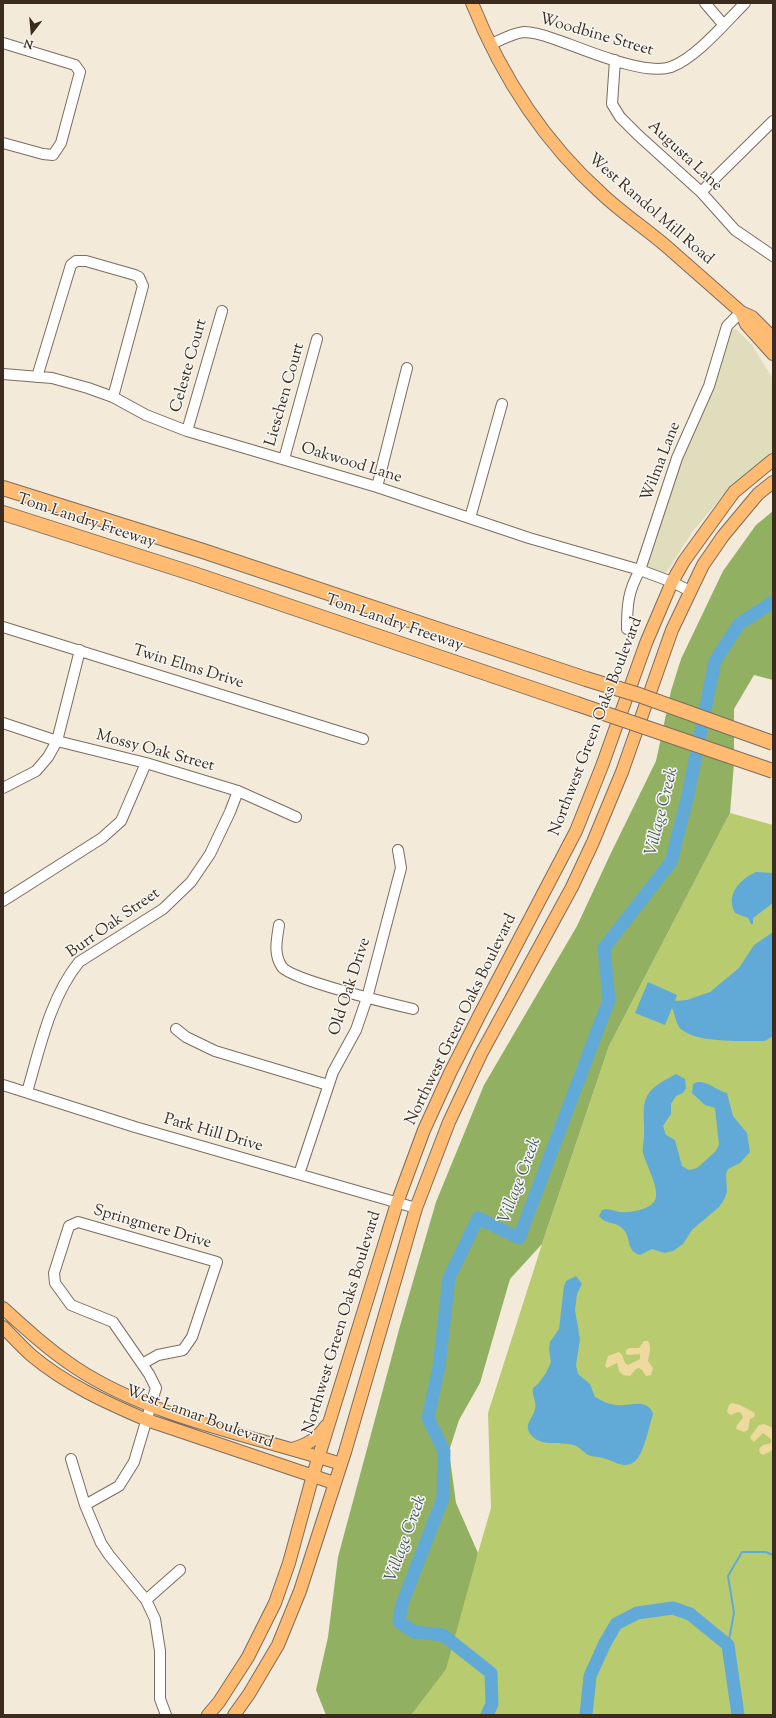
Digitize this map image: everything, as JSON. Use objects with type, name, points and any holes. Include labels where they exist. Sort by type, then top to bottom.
[{"type":"highway","name":"Tom Landry Freeway","points":[[3,488],[196,548],[639,695],[773,743]]},
{"type":"highway","name":"Tom Landry Freeway","points":[[3,513],[186,572],[773,771]]},
{"type":"main road","name":"West Randol Mill Road","points":[[472,3],[490,45],[508,78],[532,116],[563,154],[602,194],[741,312],[752,317],[773,338]]},
{"type":"main road","name":"West Randol Mill Road","points":[[741,312],[746,324],[773,354]]},
{"type":"main road","name":"Northwest Green Oaks Boulevard","points":[[208,1715],[219,1702],[248,1657],[275,1603],[289,1563],[330,1418],[397,1203],[424,1130],[450,1073],[576,831],[602,766],[646,643],[672,582],[688,554],[734,492],[773,460]]},
{"type":"main road","name":"Northwest Green Oaks Boulevard","points":[[234,1715],[249,1694],[278,1645],[300,1591],[341,1464],[416,1208],[449,1122],[480,1054],[572,887],[593,842],[622,772],[672,630],[703,565],[758,494],[773,482]]},
{"type":"main road","name":"West Lamar Boulevard","points":[[3,1308],[38,1340],[76,1368],[115,1390],[151,1406],[341,1464]]},
{"type":"main road","name":"West Lamar Boulevard","points":[[3,1327],[32,1355],[76,1386],[147,1420],[334,1483]]},
{"type":"main road","points":[[292,1449],[311,1442],[320,1435],[330,1418]]},
{"type":"main road","points":[[285,1466],[295,1473],[301,1480],[306,1501]]},
{"type":"street","points":[[705,3],[724,24]]},
{"type":"street","name":"Woodbine Street","points":[[490,45],[523,32],[539,34],[615,60],[644,68],[653,69],[671,67],[690,57],[744,3]]},
{"type":"street","points":[[3,43],[71,64],[78,68],[80,72],[62,143],[53,155],[47,155],[3,143]]},
{"type":"street","name":"Augusta Lane","points":[[615,60],[612,104],[620,117],[701,192],[735,230],[773,256]]},
{"type":"street","points":[[701,192],[773,121]]},
{"type":"street","points":[[37,377],[72,265],[76,261],[86,261],[135,275],[142,282],[143,291],[113,397]]},
{"type":"street","name":"Celeste Court","points":[[187,430],[222,311]]},
{"type":"street","name":"Wilma Lane","points":[[627,629],[629,595],[632,583],[640,570],[677,458],[709,386],[727,326],[741,312]]},
{"type":"street","name":"Lieschen Court","points":[[284,459],[317,339]]},
{"type":"street","points":[[377,487],[407,368]]},
{"type":"street","name":"Oakwood Lane","points":[[3,374],[37,377],[77,384],[113,397],[146,415],[187,430],[377,487],[470,518],[640,570],[672,582],[690,591]]},
{"type":"street","points":[[470,518],[502,404]]},
{"type":"street","name":"Twin Elms Drive","points":[[3,627],[363,739]]},
{"type":"street","points":[[3,788],[36,771],[48,757],[57,741],[80,650]]},
{"type":"street","name":"Mossy Oak Street","points":[[3,723],[57,741],[146,763],[238,790],[296,817]]},
{"type":"street","points":[[3,901],[102,838],[121,822],[146,763]]},
{"type":"street","name":"Burr Oak Street","points":[[27,1092],[54,1007],[69,975],[80,962],[163,908],[191,882],[210,854],[230,812],[238,790]]},
{"type":"street","name":"Old Oak Drive","points":[[299,1174],[328,1085],[356,1030],[367,998],[401,868],[398,850]]},
{"type":"street","points":[[279,925],[276,954],[283,968],[302,977],[367,998],[413,1009]]},
{"type":"street","points":[[176,1029],[186,1037],[215,1050],[328,1085]]},
{"type":"street","name":"Park Hill Drive","points":[[3,1085],[135,1127],[416,1208]]},
{"type":"street","name":"Springmere Drive","points":[[85,1505],[118,1486],[134,1462],[156,1388],[142,1364],[113,1322],[71,1305],[55,1283],[54,1274],[69,1226],[78,1222],[217,1262],[192,1337],[183,1350],[158,1355],[142,1364]]},
{"type":"street","points":[[71,1459],[85,1505],[94,1528],[105,1549],[146,1600],[155,1619],[160,1652],[160,1698],[166,1715]]},
{"type":"street","points":[[146,1600],[180,1570]]},
{"type":"shaded area","points":[[727,329],[736,329],[752,345],[773,379],[773,452],[724,494],[693,531],[664,576],[644,569]]},
{"type":"green space","points":[[773,511],[773,680],[754,675],[734,709],[734,763],[730,813],[609,1046],[542,1244],[510,1279],[480,1383],[459,1420],[449,1451],[456,1503],[478,1553],[446,1669],[411,1715],[326,1715],[316,1690],[328,1637],[338,1557],[400,1326],[436,1202],[484,1085],[577,926],[656,761],[671,691],[681,659],[723,571],[756,525]]},
{"type":"green space","points":[[730,813],[773,825],[773,1715],[401,1715],[437,1658],[478,1553],[491,1508],[488,1413],[542,1244],[609,1046]]},
{"type":"sand","points":[[644,1341],[648,1341],[650,1346],[648,1361],[653,1368],[651,1375],[646,1376],[639,1368],[636,1369],[630,1376],[623,1375],[619,1371],[617,1363],[607,1368],[605,1366],[608,1356],[619,1352],[625,1363],[628,1365],[640,1359],[640,1354],[628,1355],[626,1354],[626,1350],[629,1348],[639,1348]]},
{"type":"sand","points":[[732,1403],[740,1405],[755,1413],[754,1417],[750,1419],[748,1430],[744,1432],[736,1429],[737,1425],[743,1418],[741,1413],[738,1412],[731,1415],[727,1412],[729,1405]]},
{"type":"sand","points":[[764,1424],[773,1428],[773,1450],[763,1455],[760,1453],[759,1449],[763,1445],[771,1443],[771,1439],[763,1433],[754,1442],[750,1437],[759,1425]]},
{"type":"water","points":[[756,872],[773,873],[773,903],[753,918],[753,924],[751,924],[748,918],[735,913],[732,906],[732,900],[733,894],[740,883]]},
{"type":"water","points":[[773,932],[773,1036],[765,1041],[710,1039],[689,1034],[678,1026],[672,1008],[665,1025],[635,1013],[648,982],[677,995],[675,1001],[687,1000],[710,992],[739,968],[754,945]]},
{"type":"water","points":[[676,1074],[685,1079],[686,1088],[683,1093],[676,1096],[671,1104],[671,1114],[663,1126],[666,1135],[675,1140],[682,1166],[689,1170],[697,1168],[715,1152],[719,1145],[715,1108],[705,1105],[692,1093],[693,1084],[697,1082],[705,1083],[727,1093],[733,1116],[747,1133],[750,1152],[740,1163],[728,1169],[726,1174],[727,1192],[724,1200],[719,1207],[692,1230],[683,1244],[673,1251],[664,1253],[652,1249],[640,1255],[633,1251],[626,1233],[621,1227],[604,1221],[599,1216],[602,1210],[605,1209],[617,1212],[633,1211],[643,1209],[654,1202],[656,1198],[655,1185],[643,1151],[644,1105],[649,1092],[652,1089]]},
{"type":"water","points":[[576,1276],[582,1284],[577,1294],[575,1310],[580,1339],[576,1365],[578,1374],[590,1384],[595,1397],[616,1405],[642,1404],[647,1406],[653,1414],[641,1453],[634,1462],[627,1465],[588,1455],[573,1445],[546,1443],[532,1436],[528,1429],[535,1406],[533,1388],[546,1373],[551,1362],[549,1349],[550,1342],[559,1329],[564,1286],[566,1281]]},
{"type":"waterway","name":"Village Creek","points":[[487,1715],[492,1704],[491,1673],[443,1635],[414,1632],[399,1622],[402,1604],[443,1498],[444,1451],[428,1418],[439,1367],[449,1278],[478,1218],[519,1238],[609,1000],[604,948],[671,862],[688,795],[715,661],[739,624],[773,602]]},
{"type":"waterway","points":[[728,1645],[734,1613],[728,1576],[742,1552],[766,1552],[773,1555]]},
{"type":"waterway","name":"Village Creek","points":[[586,1715],[590,1676],[605,1643],[616,1624],[637,1613],[673,1608],[690,1614],[728,1645],[738,1715]]}]
